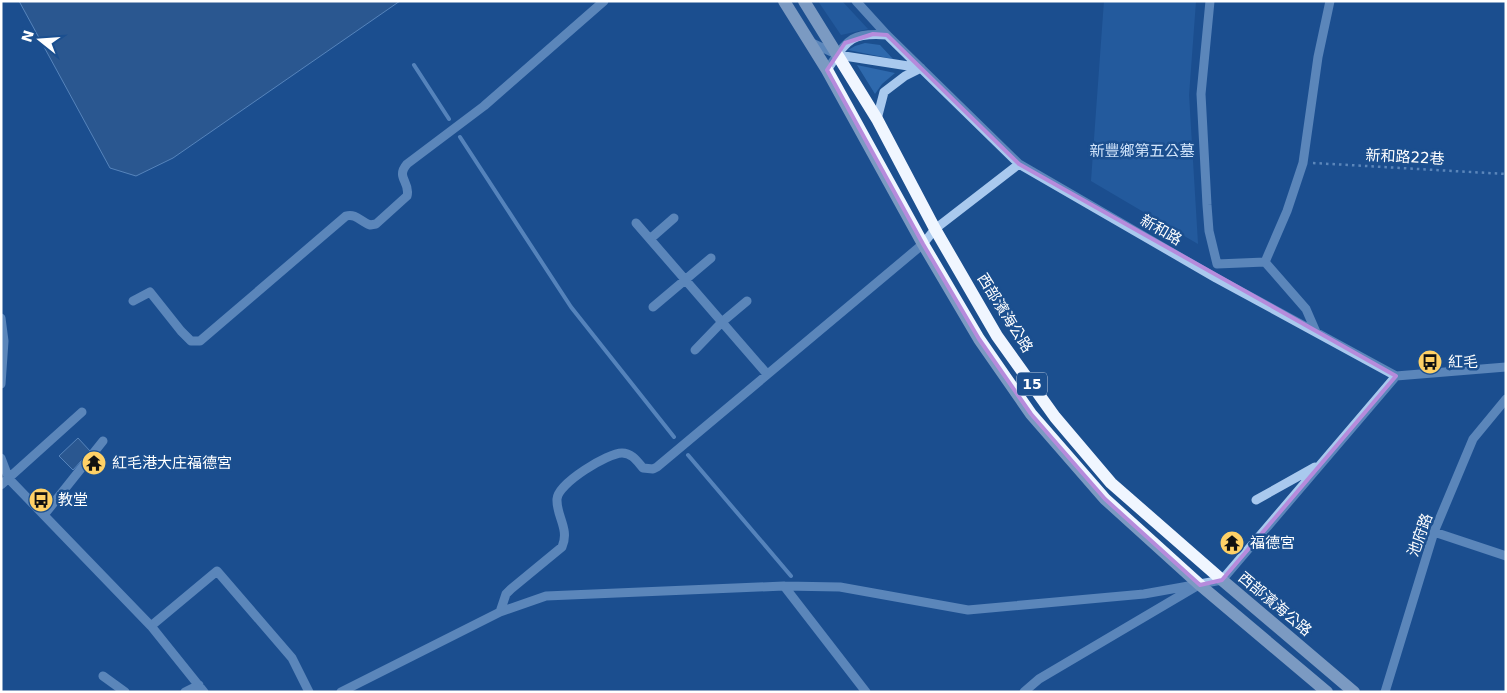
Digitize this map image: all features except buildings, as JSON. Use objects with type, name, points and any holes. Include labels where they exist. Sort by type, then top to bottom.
[{"type":"main road","name":"15","points":[[784,1],[827,70],[923,244],[979,339],[1031,414],[1105,499],[1200,585],[1327,692]]},
{"type":"main road","name":"西部濱海公路","points":[[804,1],[877,119],[935,229],[998,336],[1055,417],[1111,482],[1222,580],[1354,692]]},
{"type":"street","points":[[133,301],[150,292],[191,341],[200,341],[346,216],[354,215],[367,224],[376,224],[407,196],[408,188],[402,172],[407,164],[484,106],[604,1]]},
{"type":"street","name":"新和路","points":[[856,1],[887,35],[1019,164],[1216,278],[1396,376]]},
{"type":"street","points":[[1210,1],[1201,94],[1206,204],[1209,231],[1217,264],[1216,278]]},
{"type":"street","points":[[1265,262],[1287,212],[1303,163],[1318,58],[1330,1]]},
{"type":"street","points":[[827,70],[845,43],[858,36],[887,35]]},
{"type":"street","points":[[810,42],[838,55],[922,68]]},
{"type":"street","points":[[877,119],[884,92],[905,76],[922,68]]},
{"type":"street","points":[[500,612],[506,594],[562,548],[566,539],[557,498],[561,489],[568,482],[580,473],[616,454],[624,453],[633,456],[643,468],[653,469],[923,244],[935,229],[1019,164]]},
{"type":"street","points":[[650,240],[674,218]]},
{"type":"street","points":[[636,223],[767,374]]},
{"type":"street","points":[[653,307],[711,258]]},
{"type":"street","points":[[1217,264],[1265,262]]},
{"type":"street","points":[[1265,262],[1306,309],[1316,332]]},
{"type":"street","points":[[694,350],[722,322],[747,301]]},
{"type":"street","points":[[1,318],[4,341],[1,384]]},
{"type":"street","points":[[341,692],[500,612],[546,596],[784,586],[840,587],[968,610],[1144,594],[1222,580],[1396,376],[1506,367]]},
{"type":"street","name":"池府路","points":[[1385,692],[1434,532],[1472,439],[1506,399]]},
{"type":"street","points":[[1,485],[82,412]]},
{"type":"street","points":[[44,515],[102,441]]},
{"type":"street","points":[[1,458],[9,479],[151,626],[202,689],[186,692]]},
{"type":"street","points":[[1256,500],[1322,463]]},
{"type":"street","points":[[1434,532],[1506,556]]},
{"type":"street","points":[[151,626],[217,571],[292,658],[309,692]]},
{"type":"street","points":[[1024,692],[1039,679],[1200,585]]},
{"type":"street","points":[[784,586],[866,692]]},
{"type":"street","points":[[103,676],[125,692]]},
{"type":"path","name":"新和路22巷","points":[[1303,163],[1506,174]]},
{"type":"highlighted area","points":[[873,34],[887,35],[1019,164],[1396,376],[1222,580],[1200,585],[1105,499],[1031,414],[979,339],[923,244],[827,70],[845,43]]},
{"type":"green space","points":[[818,1],[842,1],[868,29],[841,35]]},
{"type":"green space","name":"新豐鄉第五公墓","points":[[1104,1],[1196,1],[1189,95],[1198,244],[1091,181]]},
{"type":"green space","points":[[865,43],[880,45],[893,59],[848,50]]},
{"type":"green space","points":[[857,65],[895,73],[882,84],[875,94]]},
{"type":"shaded area","points":[[19,1],[400,1],[173,158],[136,176],[110,168]]},
{"type":"shaded area","points":[[78,438],[90,451],[73,470],[59,456]]},
{"type":"waterway","points":[[414,65],[449,119]]},
{"type":"waterway","points":[[460,137],[571,307],[674,437]]},
{"type":"waterway","points":[[688,455],[791,576]]},
{"type":"place","name":"紅毛","points":[[1430,362]]},
{"type":"place","name":"紅毛港大庄福德宮","points":[[94,463]]},
{"type":"place","name":"教堂","points":[[41,500]]},
{"type":"place","name":"福德宮","points":[[1232,543]]}]
